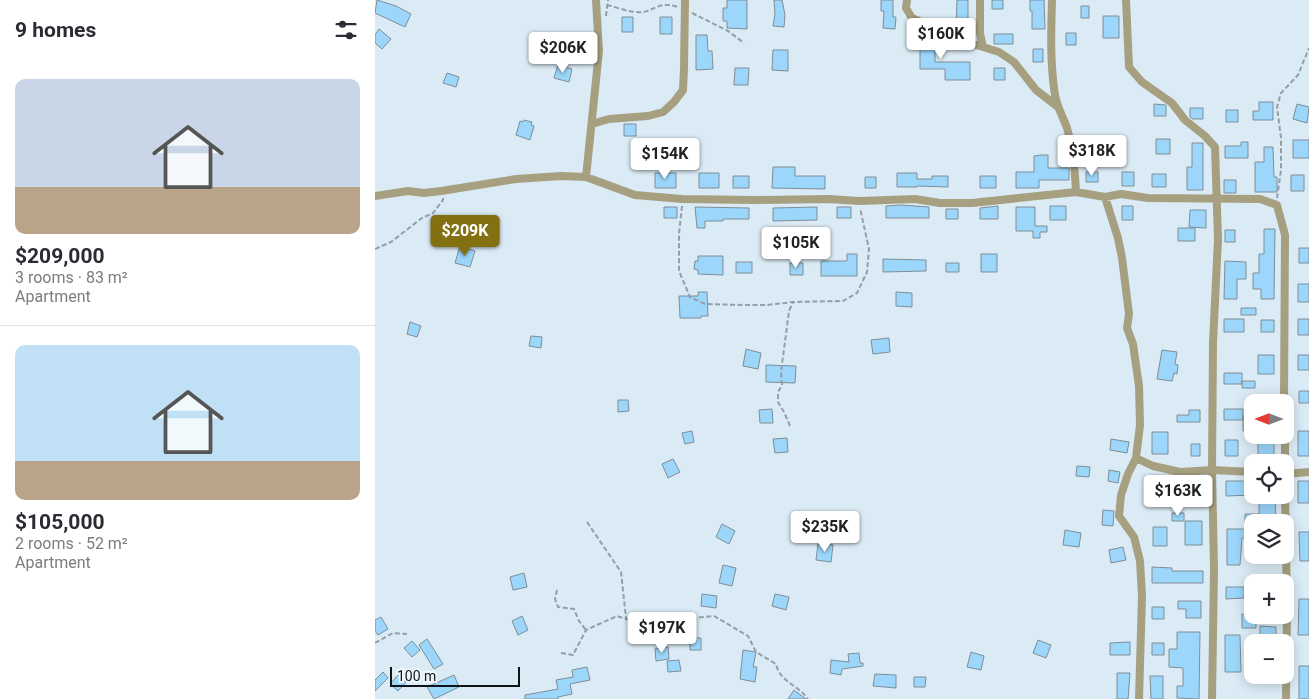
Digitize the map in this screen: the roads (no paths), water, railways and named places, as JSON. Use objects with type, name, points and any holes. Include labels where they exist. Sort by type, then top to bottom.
[{"type":"street","points":[[586,177],[599,52],[595,14],[596,0]]},
{"type":"street","points":[[592,124],[609,119],[648,116],[663,112],[674,102],[683,90],[685,0]]},
{"type":"street","points":[[907,0],[906,8],[912,18],[966,42],[999,52],[1014,62],[1036,90],[1058,107]]},
{"type":"street","points":[[980,0],[980,33],[983,47]]},
{"type":"street","points":[[1052,0],[1050,47],[1058,107],[1067,127],[1075,164],[1076,192]]},
{"type":"street","points":[[1126,0],[1129,67],[1141,82],[1172,103],[1185,120],[1215,147],[1218,239],[1213,343],[1212,470],[1214,568],[1212,699]]},
{"type":"street","points":[[375,196],[408,191],[441,191],[516,179],[549,176],[586,177],[635,195],[682,199],[829,199],[859,201],[915,199],[940,203],[972,203],[1076,192],[1105,197],[1121,194],[1149,198],[1260,199],[1277,205],[1285,235],[1284,394]]},
{"type":"street","points":[[1105,197],[1123,258],[1129,314],[1127,328],[1137,364],[1140,425],[1136,458],[1121,495],[1119,516],[1134,537],[1140,561],[1142,596],[1139,699]]},
{"type":"street","points":[[1136,458],[1153,466],[1180,472],[1212,470],[1244,472]]},
{"type":"street","points":[[1294,473],[1309,472]]},
{"type":"street","points":[[1285,504],[1286,699]]}]
